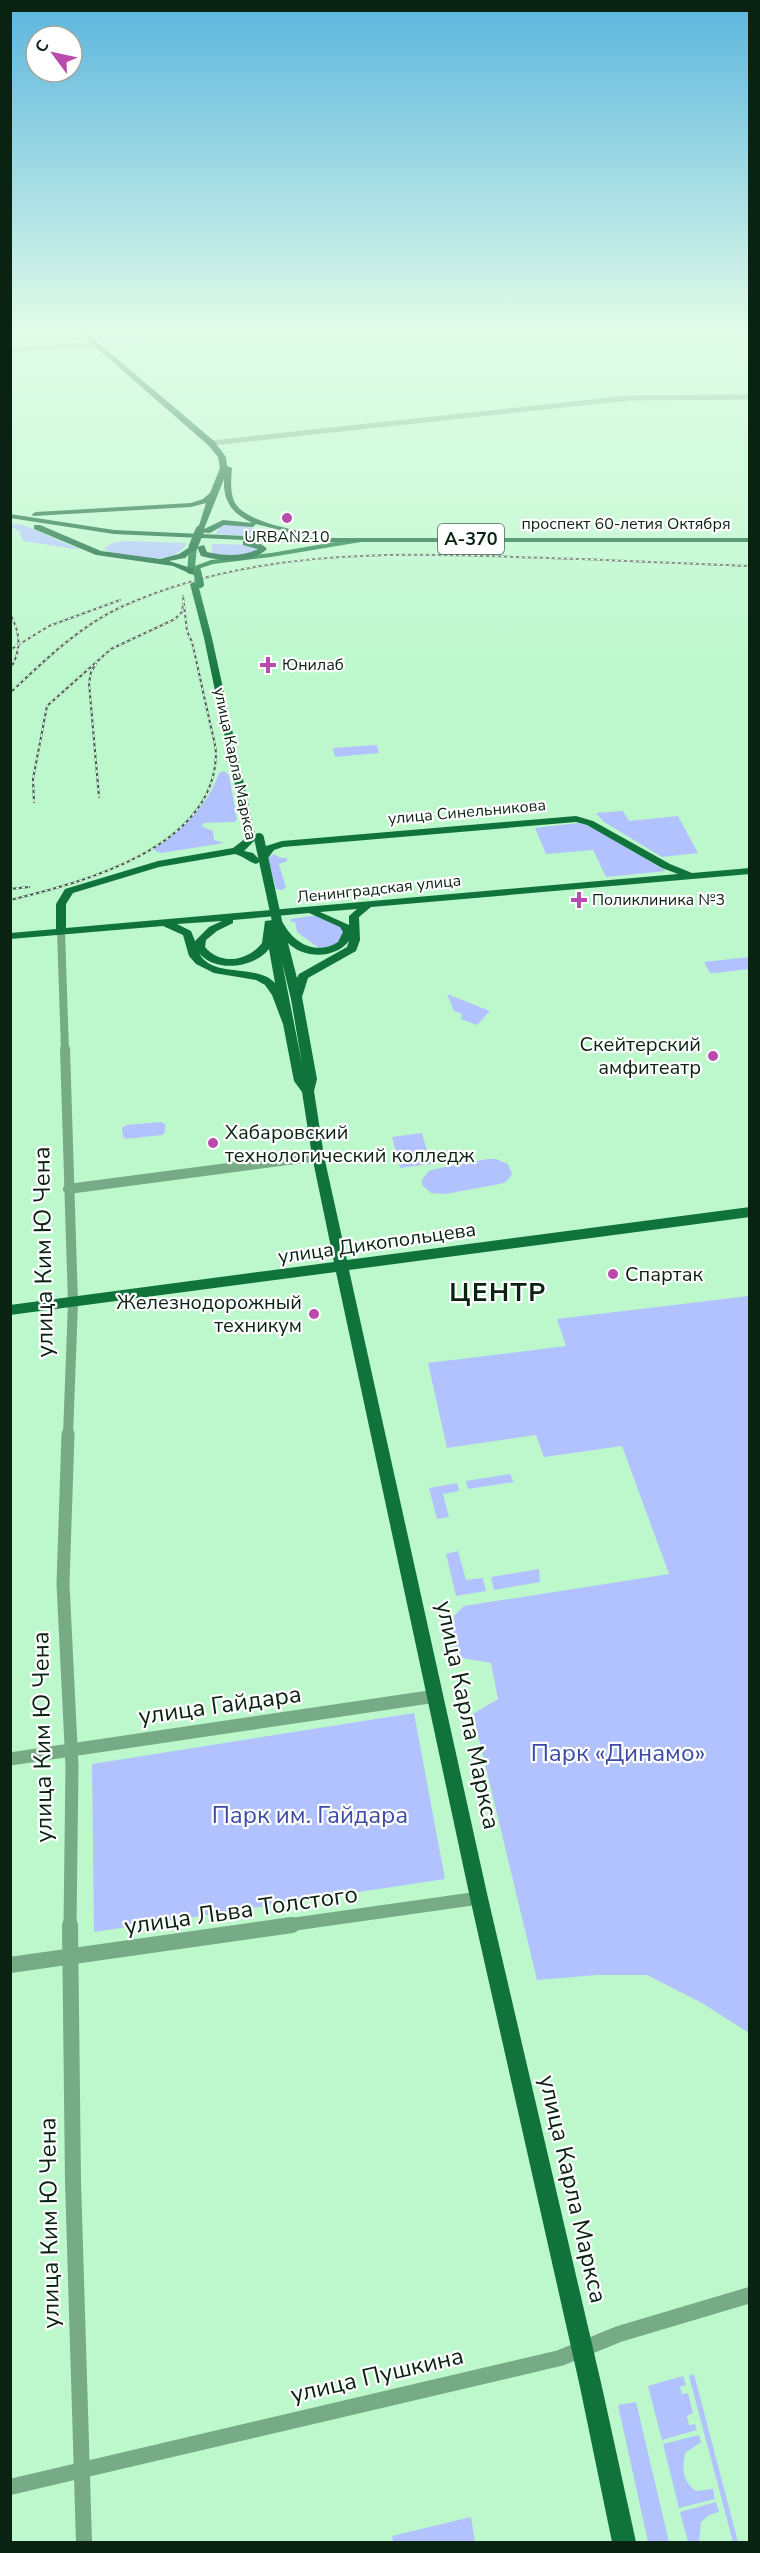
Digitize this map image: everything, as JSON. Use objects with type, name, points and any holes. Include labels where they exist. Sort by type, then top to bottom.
[{"type":"highway","points":[[166,540],[118,539],[104,542],[97,548],[102,552],[153,559],[176,557],[197,547],[222,475],[224,462],[216,448]]},
{"type":"highway","points":[[220,448],[227,456],[231,504],[244,515],[311,537],[358,540]]},
{"type":"highway","points":[[203,528],[228,475]]},
{"type":"highway","points":[[10,517],[191,505],[206,501],[215,493]]},
{"type":"highway","points":[[123,533],[102,528],[98,523],[99,516],[109,511],[173,508],[195,513],[201,517],[203,528]]},
{"type":"highway","points":[[10,517],[99,553],[175,564],[194,571]]},
{"type":"highway","name":"проспект 60-летия Октября","points":[[10,517],[87,533],[166,540],[316,543],[358,540]]},
{"type":"highway","name":"проспект 60-летия Октября","points":[[10,517],[123,533],[233,538],[750,540]]},
{"type":"highway","points":[[203,528],[229,522],[248,523],[260,528],[254,535],[233,538]]},
{"type":"highway","points":[[197,547],[204,554],[217,557],[255,554],[263,549],[256,544],[213,542]]},
{"type":"main road","points":[[194,571],[211,562],[271,555],[358,540]]},
{"type":"main road","name":"улица Карла Маркса","points":[[197,547],[194,571],[234,737],[255,839]]},
{"type":"main road","name":"улица Карла Маркса","points":[[197,584],[273,921],[287,1022],[300,1081],[308,1091]]},
{"type":"main road","name":"улица Синельникова","points":[[260,858],[270,848],[282,844],[576,819],[590,823],[666,866],[690,876]]},
{"type":"main road","points":[[61,931],[60,902],[63,895],[69,891],[144,867],[235,851],[242,849],[255,839],[282,844]]},
{"type":"main road","points":[[235,851],[260,858]]},
{"type":"main road","points":[[665,878],[669,872],[666,866]]},
{"type":"main road","name":"Ленинградская улица","points":[[10,936],[155,922],[300,912],[374,903],[750,870]]},
{"type":"main road","points":[[273,921],[295,944],[313,951],[337,947],[346,939],[355,914],[374,903]]},
{"type":"main road","points":[[297,999],[303,976],[352,949],[355,940],[351,928],[328,916],[300,912]]},
{"type":"main road","points":[[243,917],[213,929],[195,944],[195,955],[203,964],[256,976],[268,983],[278,994],[287,1022]]},
{"type":"main road","points":[[155,922],[181,929],[204,954],[215,960],[232,962],[257,955],[267,946],[273,921]]},
{"type":"main road","name":"улица Карла Маркса","points":[[273,921],[297,999],[311,1079],[308,1091],[318,1156],[478,1898],[624,2542]]},
{"type":"main road","name":"улица Дикопольцева","points":[[10,1310],[73,1304],[750,1212]]},
{"type":"street","name":"улица Ким Ю Чена","points":[[61,931],[73,1304],[63,1584],[71,1750],[70,1958],[73,2181],[84,2542]]},
{"type":"street","points":[[68,1189],[318,1156]]},
{"type":"street","name":"улица Гайдара","points":[[10,1759],[436,1696]]},
{"type":"street","name":"улица Льва Толстого","points":[[10,1965],[478,1898]]},
{"type":"street","name":"улица Пушкина","points":[[10,2487],[560,2358],[619,2334],[750,2295]]},
{"type":"green space","points":[[16,524],[26,526],[81,550],[23,541],[19,531],[11,527]]},
{"type":"green space","points":[[226,524],[245,524],[257,530],[247,536],[215,534],[220,527]]},
{"type":"green space","points":[[126,541],[187,543],[181,551],[163,558],[110,553],[104,548],[113,543]]},
{"type":"green space","points":[[212,544],[256,545],[260,548],[237,555],[212,554]]},
{"type":"green space","points":[[377,745],[379,753],[335,757],[333,748]]},
{"type":"green space","points":[[224,771],[229,775],[237,820],[204,823],[201,826],[213,831],[214,840],[224,843],[161,853],[155,851],[155,848],[176,833],[193,816],[208,796],[219,773]]},
{"type":"green space","points":[[623,811],[629,821],[678,816],[698,853],[662,857],[604,822],[596,813]]},
{"type":"green space","points":[[578,823],[592,827],[666,871],[606,877],[593,850],[546,854],[535,828]]},
{"type":"green space","points":[[274,854],[287,858],[287,861],[279,864],[286,888],[282,890],[276,889],[268,858]]},
{"type":"green space","points":[[319,915],[342,926],[344,936],[335,945],[319,948],[297,932],[295,922],[291,922],[290,919]]},
{"type":"green space","points":[[749,957],[749,969],[715,973],[710,973],[704,962]]},
{"type":"green space","points":[[447,994],[490,1011],[477,1025],[461,1019],[462,1014],[454,1011]]},
{"type":"green space","points":[[161,1122],[165,1124],[165,1132],[162,1135],[126,1139],[123,1137],[122,1128],[126,1125]]},
{"type":"green space","points":[[422,1133],[431,1164],[400,1168],[392,1137]]},
{"type":"green space","points":[[496,1159],[508,1164],[512,1174],[506,1182],[445,1194],[431,1193],[422,1185],[422,1180],[429,1171]]},
{"type":"green space","name":"Парк «Динамо»","points":[[750,1296],[749,2033],[702,2003],[647,1975],[597,1975],[537,1980],[473,1714],[498,1699],[491,1663],[456,1657],[450,1620],[464,1606],[669,1574],[622,1446],[544,1457],[536,1435],[447,1448],[428,1363],[566,1346],[557,1319]]},
{"type":"green space","points":[[510,1474],[514,1482],[468,1489],[466,1481]]},
{"type":"green space","points":[[457,1483],[459,1491],[443,1494],[449,1517],[437,1519],[429,1488]]},
{"type":"green space","points":[[458,1551],[466,1580],[483,1578],[486,1591],[456,1596],[446,1554]]},
{"type":"green space","points":[[539,1569],[540,1582],[494,1590],[491,1577]]},
{"type":"green space","name":"Парк им. Гайдара","points":[[414,1713],[445,1879],[94,1932],[92,1764]]},
{"type":"green space","points":[[694,2374],[738,2542],[733,2542],[689,2376]]},
{"type":"green space","points":[[683,2376],[686,2385],[680,2387],[682,2394],[688,2393],[693,2413],[687,2416],[689,2425],[695,2424],[697,2430],[662,2440],[648,2386]]},
{"type":"green space","points":[[636,2402],[669,2542],[648,2542],[618,2405]]},
{"type":"green space","points":[[699,2435],[701,2442],[685,2453],[684,2474],[688,2483],[696,2491],[713,2489],[715,2499],[679,2508],[663,2444]]},
{"type":"green space","points":[[716,2502],[719,2512],[709,2515],[701,2522],[699,2542],[688,2542],[680,2512]]},
{"type":"green space","points":[[471,2517],[475,2542],[393,2542],[392,2536]]},
{"type":"railway","points":[[10,693],[49,657],[90,624],[105,615],[168,589],[216,575],[264,565],[364,556],[464,555],[750,566]]},
{"type":"railway","points":[[10,900],[73,883],[140,856],[169,837],[193,814],[210,787],[216,754],[215,745],[192,642],[187,631],[183,596]]},
{"type":"railway","points":[[19,645],[49,626],[120,600]]},
{"type":"railway","points":[[34,802],[33,779],[47,706],[111,649],[175,619],[182,612],[183,604]]},
{"type":"railway","points":[[10,614],[18,635],[19,645]]},
{"type":"railway","points":[[10,650],[19,645]]},
{"type":"railway","points":[[10,669],[17,655],[19,645]]},
{"type":"railway","points":[[96,664],[91,672],[89,683],[99,797]]},
{"type":"railway","points":[[10,889],[29,887]]},
{"type":"place","name":"URBAN210","points":[[287,518]]},
{"type":"place","name":"Юнилаб","points":[[268,665]]},
{"type":"place","name":"Поликлиника №3","points":[[579,900]]},
{"type":"place","name":"Скейтерский амфитеатр","points":[[713,1056]]},
{"type":"place","name":"Хабаровский технологический колледж","points":[[213,1143]]},
{"type":"place","name":"Спартак","points":[[613,1274]]},
{"type":"place","name":"Железнодорожный техникум","points":[[314,1314]]},
{"type":"district","name":"ЦЕНТР","points":[[498,1292]]}]
